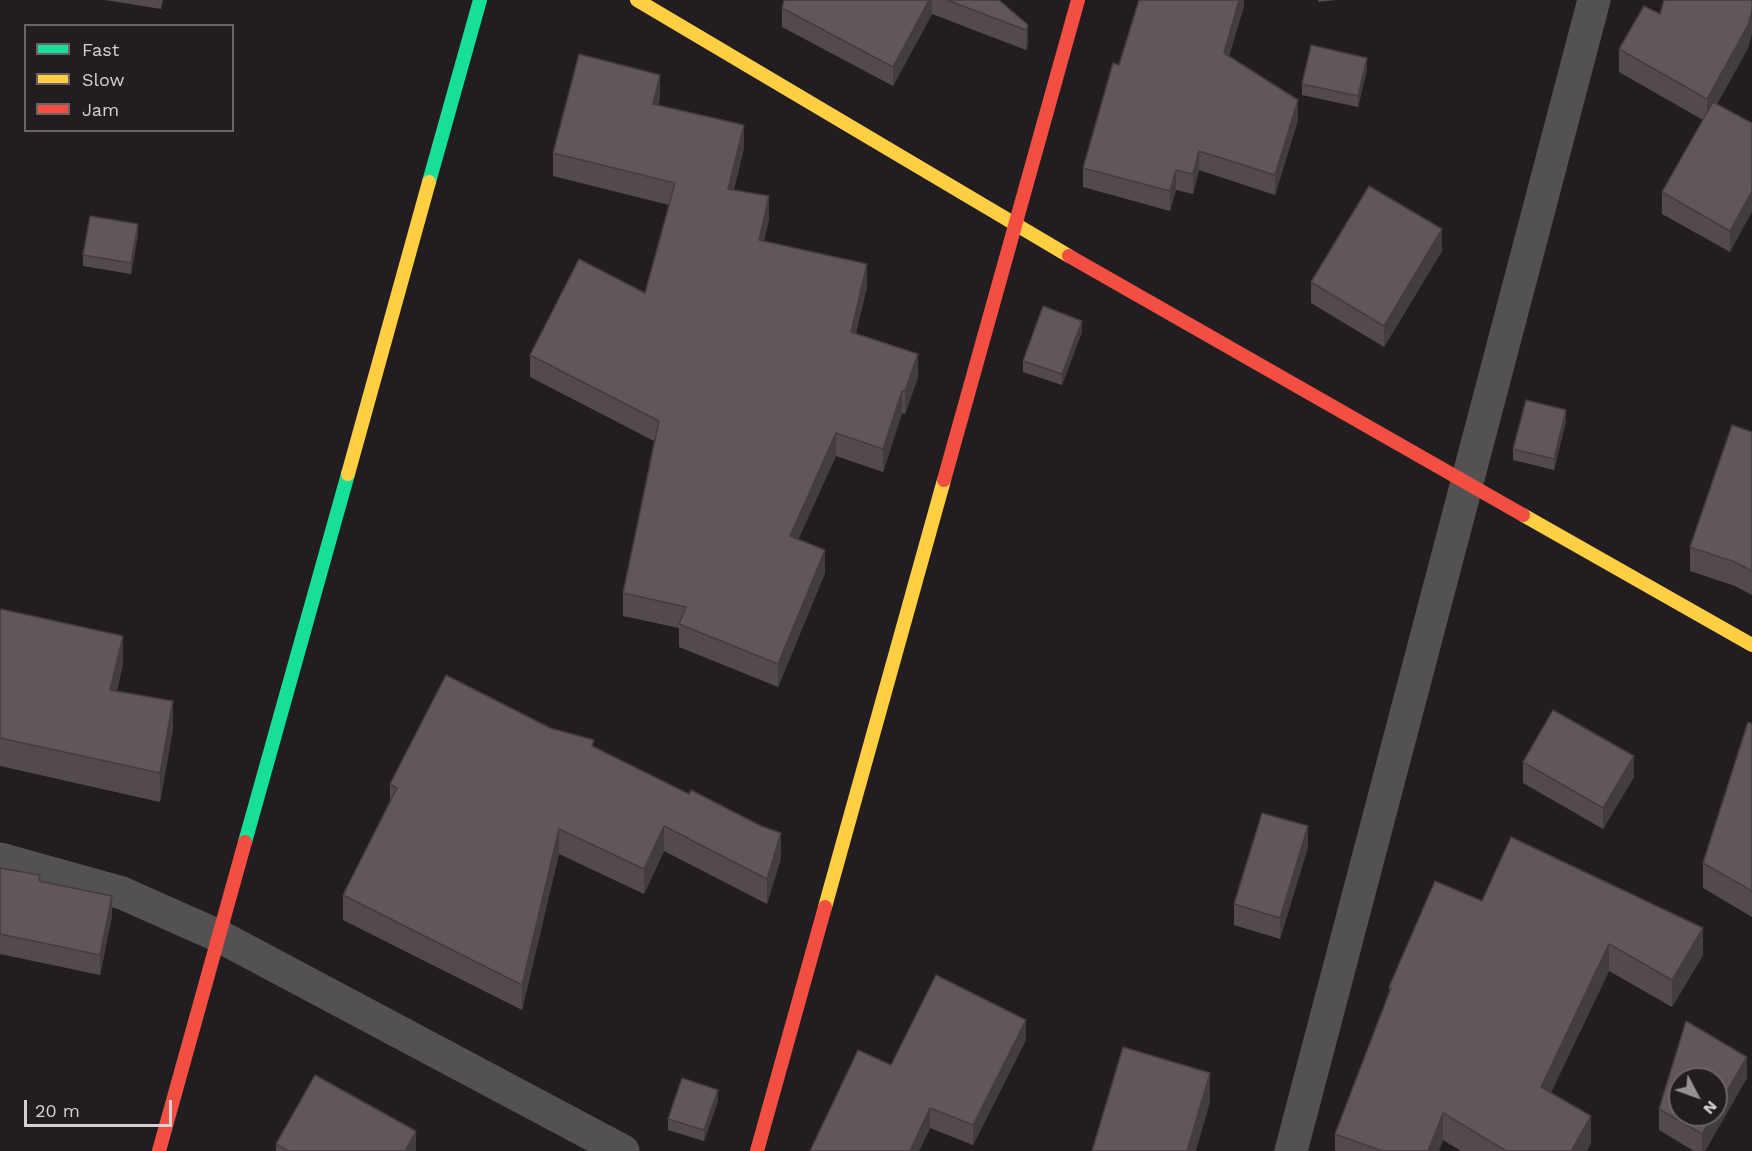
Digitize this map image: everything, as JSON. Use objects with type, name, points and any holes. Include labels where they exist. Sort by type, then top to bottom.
[{"type":"street","points":[[159,1151],[480,0]]},
{"type":"street","points":[[637,0],[1015,225],[1752,645]]},
{"type":"street","points":[[757,1151],[1078,0]]},
{"type":"street","points":[[1291,1151],[1594,0]]},
{"type":"street","points":[[0,859],[122,893],[219,936],[623,1151]]},
{"type":"building","points":[[784,0],[929,0],[893,67],[782,8]]},
{"type":"building","points":[[947,0],[999,0],[1028,25],[1026,30]]},
{"type":"building","points":[[1139,0],[1239,0],[1224,53],[1298,100],[1275,175],[1199,151],[1193,174],[1176,170],[1170,191],[1083,168],[1113,63],[1119,65]]},
{"type":"building","points":[[1664,0],[1752,0],[1748,25],[1707,99],[1619,49],[1644,6],[1660,14]]},
{"type":"building","points":[[1311,45],[1367,58],[1358,96],[1302,84]]},
{"type":"building","points":[[579,54],[660,75],[653,104],[744,125],[728,189],[769,196],[759,240],[867,264],[851,332],[918,354],[905,391],[902,391],[883,449],[836,433],[790,536],[825,550],[778,664],[679,624],[686,607],[623,593],[659,421],[530,355],[579,259],[645,293],[675,183],[553,153]]},
{"type":"building","points":[[1713,102],[1752,123],[1752,191],[1730,231],[1662,192]]},
{"type":"building","points":[[1369,186],[1442,229],[1384,326],[1311,282]]},
{"type":"building","points":[[90,216],[138,224],[131,263],[83,255]]},
{"type":"building","points":[[1043,306],[1082,321],[1062,374],[1023,361]]},
{"type":"building","points":[[1526,400],[1566,410],[1554,459],[1513,449]]},
{"type":"building","points":[[1732,425],[1752,432],[1752,571],[1735,562],[1690,547]]},
{"type":"building","points":[[1,609],[123,636],[110,690],[173,701],[160,773],[0,738]]},
{"type":"building","points":[[446,675],[550,728],[594,740],[592,746],[689,794],[691,790],[761,826],[781,833],[767,879],[664,826],[644,869],[559,829],[522,985],[343,895],[397,788],[390,784]]},
{"type":"building","points":[[1553,710],[1634,756],[1603,808],[1523,762]]},
{"type":"building","points":[[1748,722],[1752,724],[1752,891],[1703,863]]},
{"type":"building","points":[[1262,813],[1308,826],[1280,918],[1234,904]]},
{"type":"building","points":[[1511,837],[1703,928],[1672,980],[1609,944],[1541,1087],[1591,1116],[1571,1151],[1506,1151],[1443,1113],[1428,1151],[1382,1151],[1335,1134],[1391,988],[1389,987],[1435,881],[1482,901]]},
{"type":"building","points":[[0,868],[40,875],[39,881],[112,896],[100,955],[0,934]]},
{"type":"building","points":[[936,975],[1026,1020],[973,1125],[930,1108],[910,1151],[810,1151],[858,1050],[891,1065]]},
{"type":"building","points":[[1686,1021],[1747,1057],[1728,1089],[1728,1067],[1672,1067]]},
{"type":"building","points":[[1123,1047],[1210,1073],[1187,1151],[1092,1151]]},
{"type":"building","points":[[315,1075],[416,1131],[405,1151],[288,1151],[276,1144]]},
{"type":"building","points":[[682,1078],[718,1090],[704,1130],[668,1119]]},
{"type":"building","points":[[1668,1080],[1668,1114],[1659,1109]]},
{"type":"building","points":[[1690,1127],[1706,1127],[1702,1134]]},
{"type":"traffic: fast","points":[[429,182],[480,0]]},
{"type":"traffic: fast","points":[[245,842],[348,474]]},
{"type":"traffic: slow","points":[[637,0],[1069,256]]},
{"type":"traffic: slow","points":[[348,474],[429,182]]},
{"type":"traffic: slow","points":[[825,907],[944,480]]},
{"type":"traffic: slow","points":[[1523,515],[1752,645]]},
{"type":"traffic: jam","points":[[944,480],[1078,0]]},
{"type":"traffic: jam","points":[[1069,256],[1523,515]]},
{"type":"traffic: jam","points":[[159,1151],[245,842]]},
{"type":"traffic: jam","points":[[757,1151],[825,907]]}]
